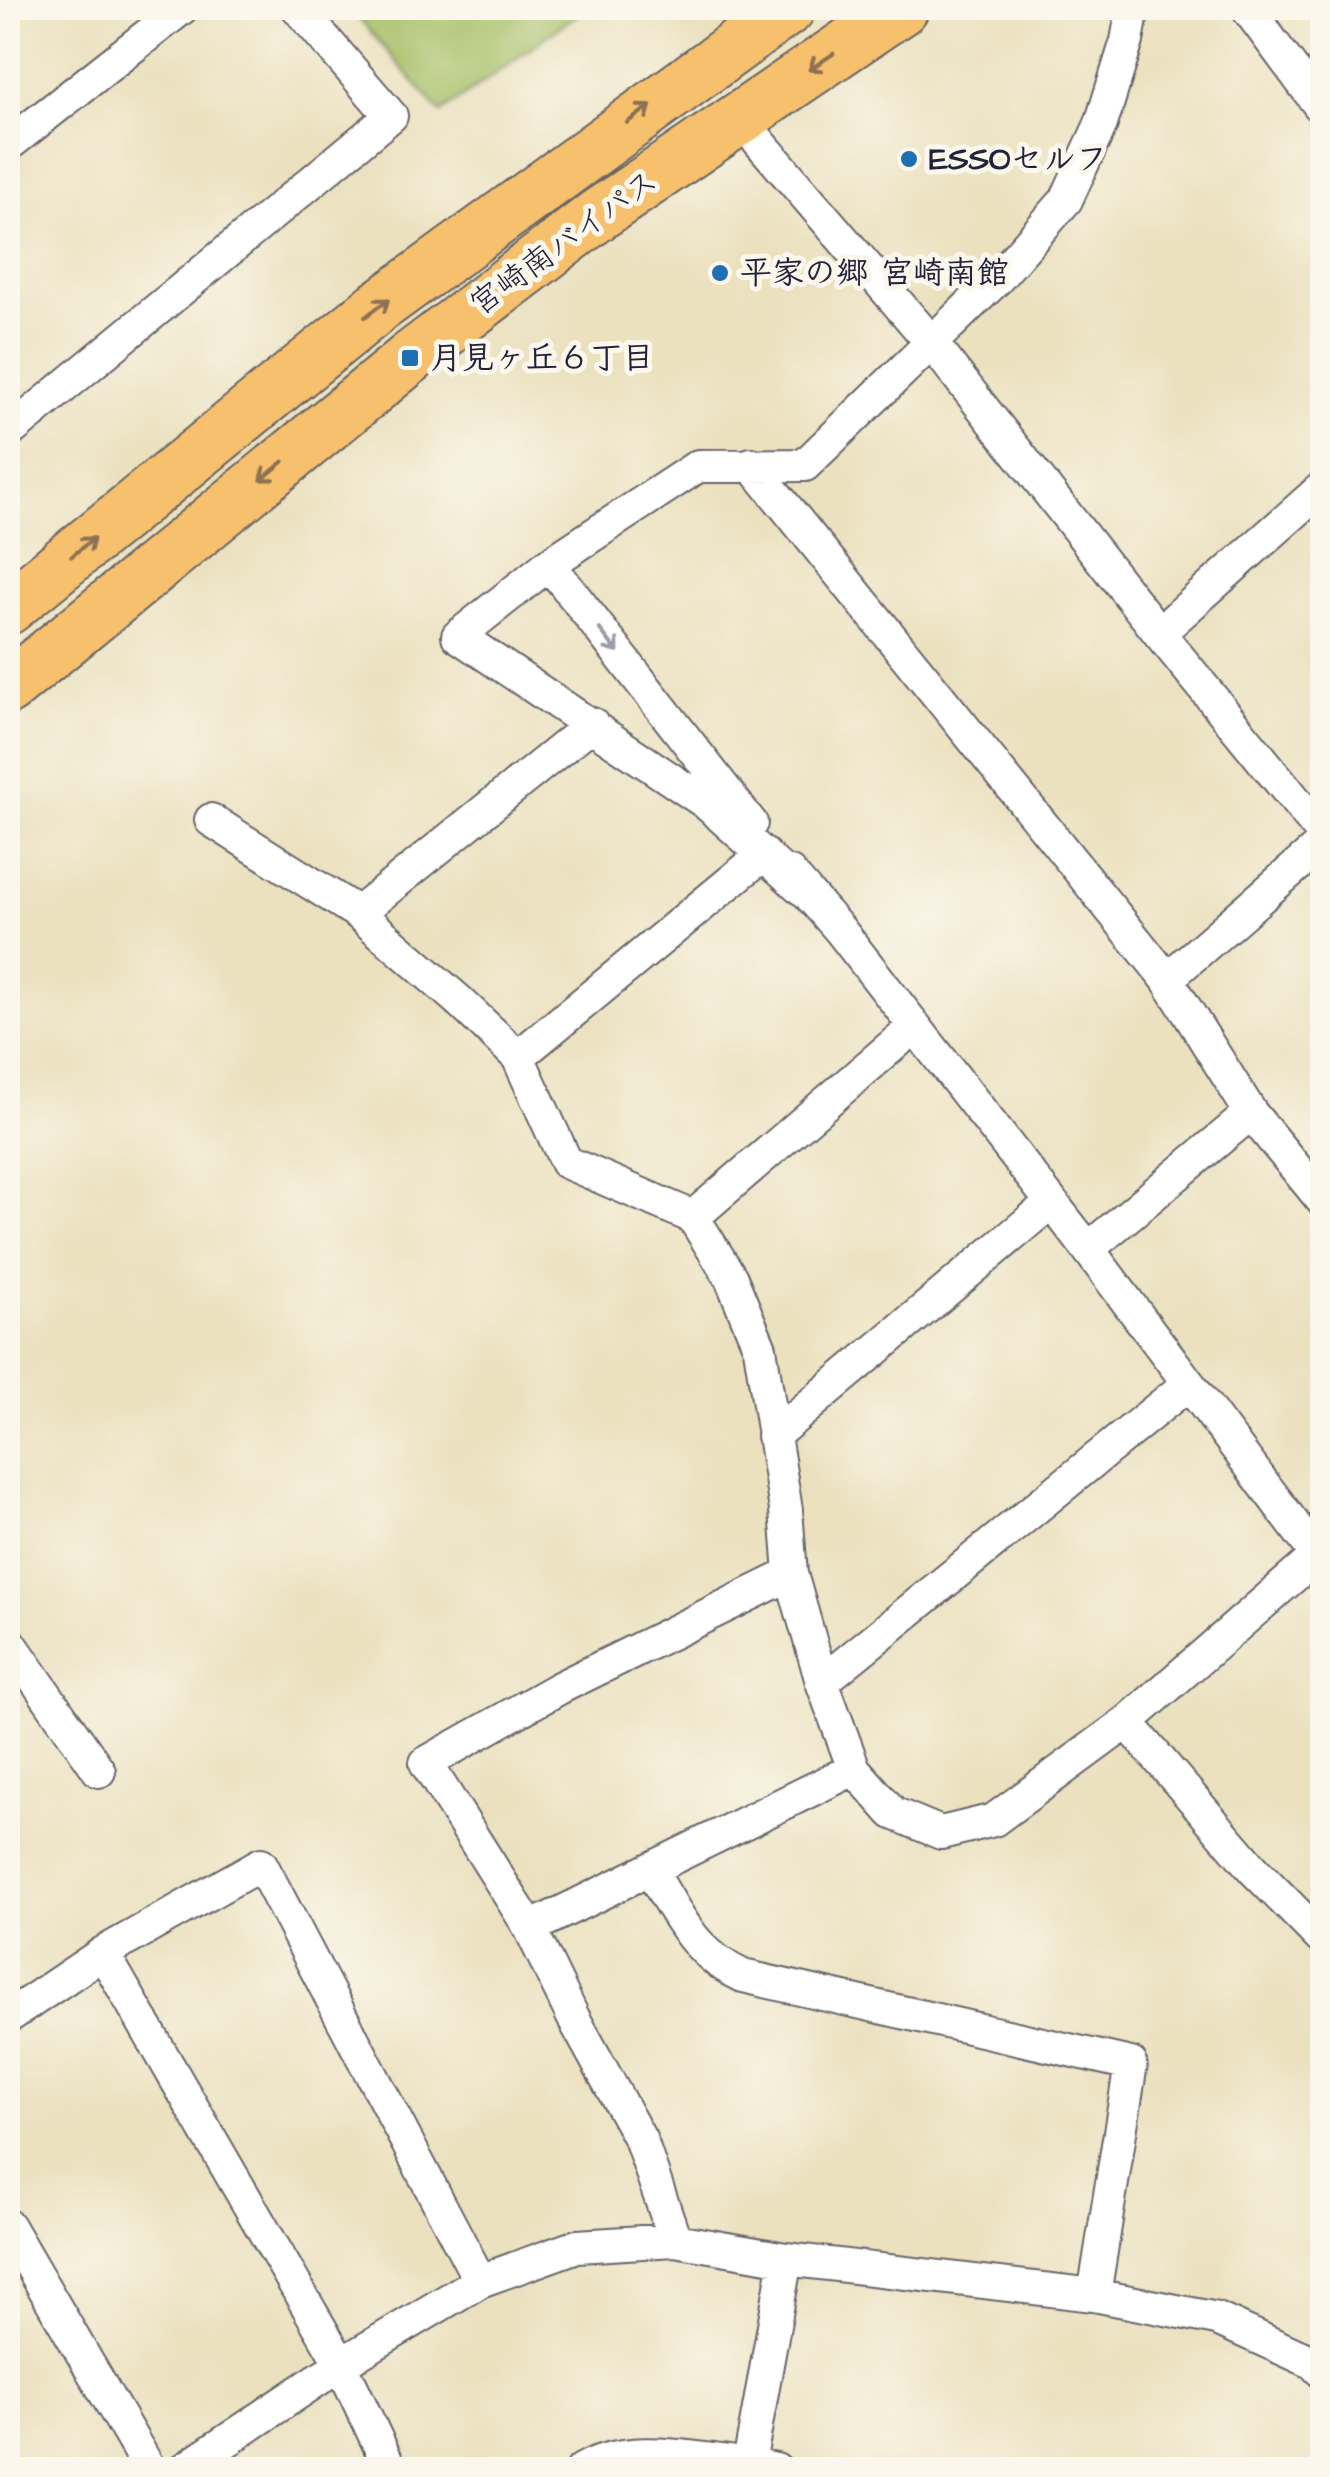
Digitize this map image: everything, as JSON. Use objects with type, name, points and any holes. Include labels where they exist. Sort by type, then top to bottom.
[{"type":"highway","name":"宮崎南バイパス","points":[[8,608],[378,307],[788,8]]},
{"type":"highway","name":"宮崎南バイパス","points":[[8,688],[410,358],[599,214],[902,8]]},
{"type":"street","points":[[8,143],[182,8]]},
{"type":"street","points":[[8,433],[392,116],[298,8]]},
{"type":"street","points":[[210,820],[358,913],[459,1000],[518,1057],[566,1162],[693,1218],[732,1278],[760,1348],[786,1510],[791,1574],[822,1682],[854,1769],[893,1813],[940,1833],[994,1820],[1128,1722],[1320,1559],[1088,1248],[840,930],[802,889],[706,802],[458,636],[548,564],[698,466],[805,465],[997,279],[1066,200],[1101,124],[1133,8]]},
{"type":"street","points":[[1247,8],[1322,108]]},
{"type":"street","points":[[739,118],[931,342],[1322,833]]},
{"type":"street","points":[[751,464],[1167,979],[1251,1113],[1322,1200]]},
{"type":"street","points":[[1159,633],[1322,488]]},
{"type":"street","points":[[548,564],[802,889]]},
{"type":"street","points":[[358,913],[592,724]]},
{"type":"street","points":[[1167,979],[1322,844]]},
{"type":"street","points":[[518,1057],[764,854]]},
{"type":"street","points":[[693,1218],[914,1026]]},
{"type":"street","points":[[1088,1248],[1251,1113]]},
{"type":"street","points":[[773,1436],[1051,1202]]},
{"type":"street","points":[[822,1682],[1188,1384]]},
{"type":"street","points":[[675,2240],[641,2141],[530,1928],[426,1764],[559,1688],[791,1574]]},
{"type":"street","points":[[8,1640],[99,1771]]},
{"type":"street","points":[[1128,1722],[1254,1870],[1322,1938]]},
{"type":"street","points":[[530,1928],[854,1769]]},
{"type":"street","points":[[8,2017],[103,1953],[262,1864],[480,2281]]},
{"type":"street","points":[[650,1870],[701,1950],[743,1976],[1131,2064],[1094,2295]]},
{"type":"street","points":[[103,1953],[341,2364],[391,2470]]},
{"type":"street","points":[[8,2226],[150,2470]]},
{"type":"street","points":[[184,2470],[341,2364],[480,2281],[577,2246],[675,2240],[786,2260],[1094,2295],[1217,2319],[1319,2363]]},
{"type":"street","points":[[582,2470],[599,2460],[632,2454],[763,2467],[786,2260]]},
{"type":"green space","points":[[350,8],[586,8],[441,113]]},
{"type":"place","name":"ESSOセルフ","points":[[909,159]]},
{"type":"place","name":"平家の郷 宮崎南館","points":[[720,273]]},
{"type":"place","name":"月見ヶ丘６丁目","points":[[410,358]]}]
